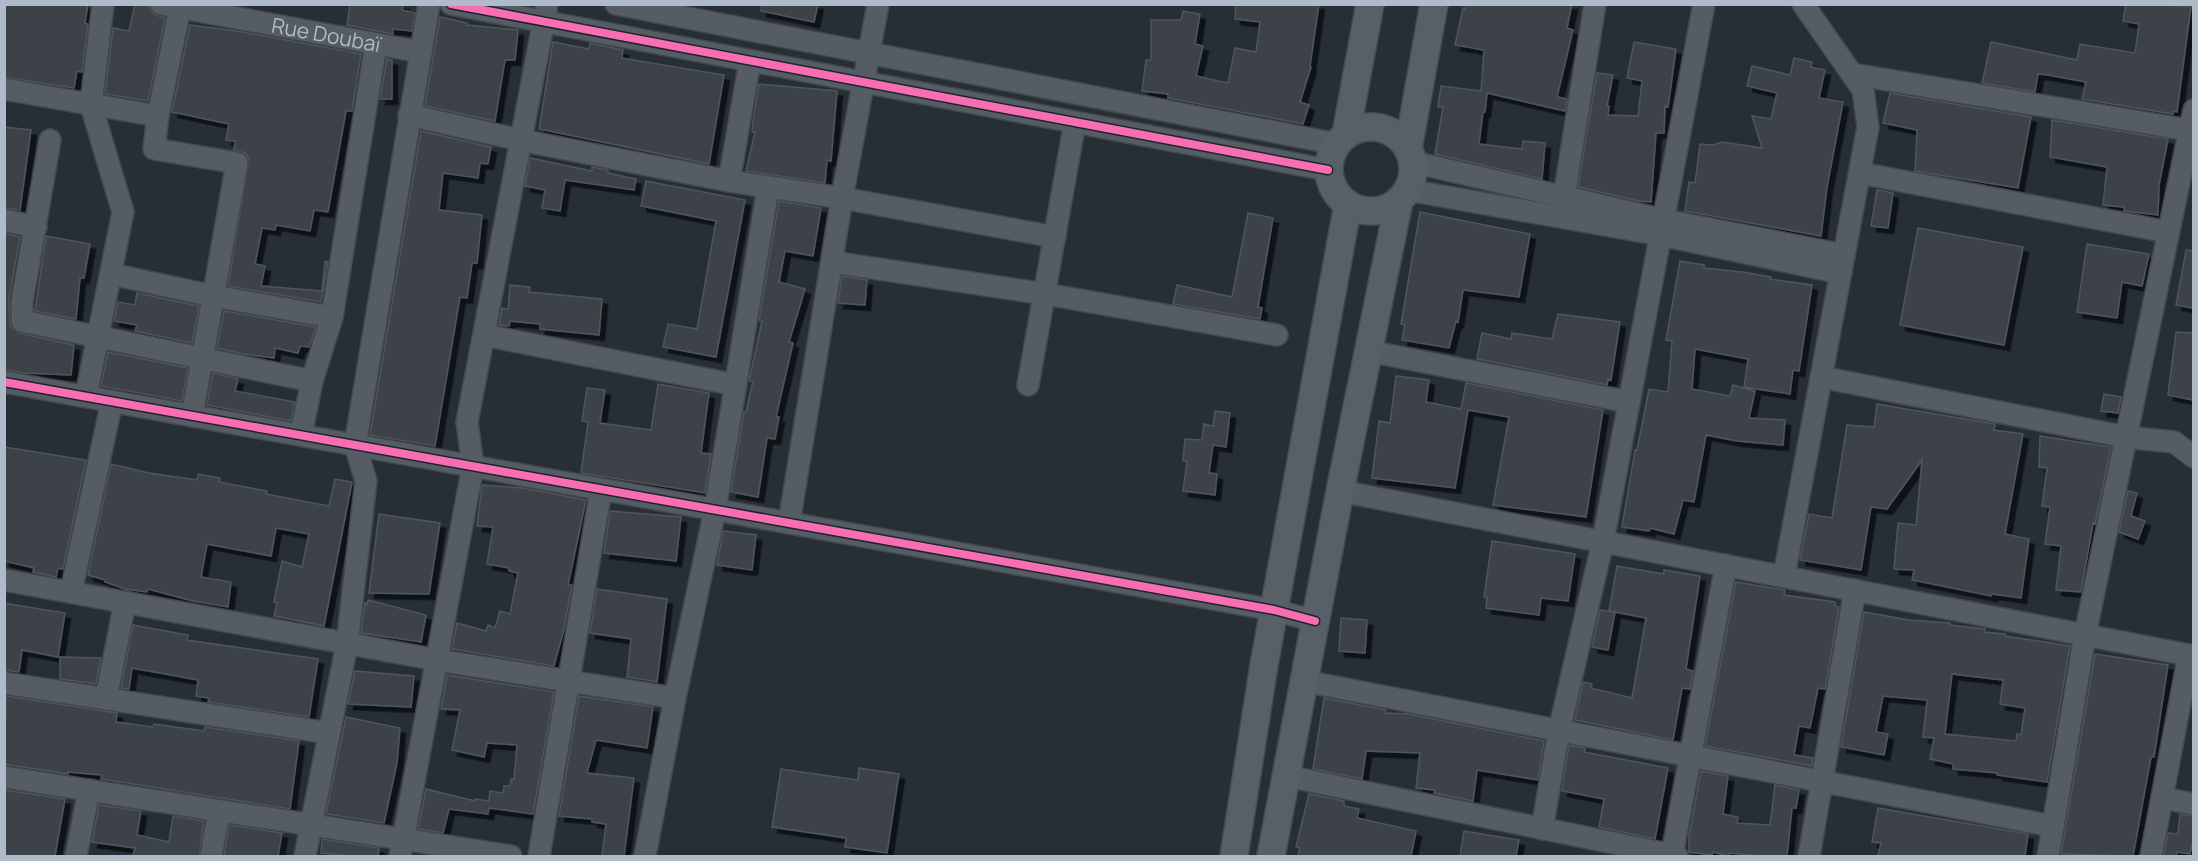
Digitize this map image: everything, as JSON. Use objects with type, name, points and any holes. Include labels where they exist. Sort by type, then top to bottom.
[{"type":"main road","points":[[1370,4],[1341,139],[1330,156],[1328,170],[1331,183],[1338,195],[1348,204],[1360,210],[1374,211],[1387,208],[1403,195]]},
{"type":"main road","points":[[1271,856],[1368,351],[1403,195],[1413,177],[1411,155],[1434,4]]},
{"type":"main road","points":[[1341,139],[1359,128],[1373,126],[1399,137],[1411,155]]},
{"type":"main road","points":[[1234,856],[1274,610],[1348,204]]},
{"type":"street","points":[[86,396],[123,212],[92,105],[103,4]]},
{"type":"street","points":[[305,856],[347,644],[366,482],[355,445],[429,4]]},
{"type":"street","points":[[451,4],[544,13],[750,61],[1328,170]]},
{"type":"street","points":[[616,4],[697,12],[868,53],[1341,139]]},
{"type":"street","points":[[789,523],[842,198],[878,4]]},
{"type":"street","points":[[1564,197],[1595,4]]},
{"type":"street","points":[[1542,829],[1559,731],[1603,541],[1704,4]]},
{"type":"street","points":[[1784,576],[1868,127],[1863,90],[1803,4]]},
{"type":"street","points":[[170,6],[154,149],[237,163],[192,416]]},
{"type":"street","name":"Rue Doubaï","points":[[170,6],[421,52]]},
{"type":"street","points":[[401,848],[473,466],[468,422],[544,13]]},
{"type":"street","points":[[301,435],[312,381],[332,317],[376,44]]},
{"type":"street","points":[[729,181],[750,61]]},
{"type":"street","points":[[1852,74],[2191,120],[2085,635],[2048,856]]},
{"type":"street","points":[[4,89],[158,116]]},
{"type":"street","points":[[409,115],[520,140],[729,181],[842,198],[1055,237]]},
{"type":"street","points":[[1028,385],[1076,122]]},
{"type":"street","points":[[50,140],[36,227],[13,300],[22,321],[312,381]]},
{"type":"street","points":[[1411,155],[1564,197],[1662,227]]},
{"type":"street","points":[[1860,173],[2168,232]]},
{"type":"street","points":[[645,856],[675,698],[715,510],[768,188]]},
{"type":"street","points":[[1403,195],[1662,227],[1842,264]]},
{"type":"street","points":[[4,220],[36,227]]},
{"type":"street","points":[[832,262],[1046,294],[1277,335]]},
{"type":"street","points":[[111,274],[213,296],[332,317]]},
{"type":"street","points":[[484,335],[736,385]]},
{"type":"street","points":[[1368,351],[1629,402]]},
{"type":"street","points":[[1821,377],[2126,437],[2174,442],[2193,457]]},
{"type":"street","points":[[4,382],[1274,610],[1315,621]]},
{"type":"street","points":[[71,592],[112,401]]},
{"type":"street","points":[[539,856],[601,490]]},
{"type":"street","points":[[1340,491],[2191,655],[2151,856]]},
{"type":"street","points":[[1286,776],[1675,856],[1726,565]]},
{"type":"street","points":[[4,580],[436,660],[675,698]]},
{"type":"street","points":[[1809,856],[1855,590]]},
{"type":"street","points":[[106,699],[125,602]]},
{"type":"street","points":[[1304,681],[2052,826]]},
{"type":"street","points":[[5,687],[106,699],[329,733]]},
{"type":"street","points":[[4,777],[310,825],[401,848],[511,856]]},
{"type":"street","points":[[76,856],[89,790]]},
{"type":"street","points":[[2162,798],[2193,804]]},
{"type":"street","points":[[211,856],[219,811]]},
{"type":"building","points":[[4,4],[88,4],[82,72],[77,71],[74,88],[4,77]]},
{"type":"building","points":[[135,4],[149,6],[153,14],[165,18],[148,101],[105,94],[113,28],[129,31]]},
{"type":"building","points":[[350,4],[403,4],[402,10],[415,13],[412,31],[393,29],[393,34],[347,25]]},
{"type":"building","points":[[762,4],[818,4],[814,22],[761,11]]},
{"type":"building","points":[[1236,4],[1319,4],[1311,67],[1300,102],[1309,105],[1303,124],[1168,98],[1168,94],[1142,91],[1146,60],[1151,60],[1151,20],[1181,20],[1183,11],[1200,14],[1195,44],[1203,46],[1196,76],[1228,83],[1235,48],[1256,52],[1260,22],[1235,19]]},
{"type":"building","points":[[1466,4],[1572,4],[1567,28],[1573,30],[1557,97],[1567,99],[1565,111],[1487,93],[1485,112],[1483,112],[1479,144],[1522,149],[1523,141],[1545,143],[1542,179],[1435,154],[1443,107],[1438,107],[1441,86],[1481,91],[1484,50],[1455,45],[1463,8],[1465,9]]},
{"type":"building","points":[[2126,4],[2191,6],[2177,112],[2173,111],[2173,114],[2082,99],[2086,82],[2048,75],[2038,74],[2035,92],[1982,83],[1991,42],[2077,60],[2080,44],[2135,53],[2139,24],[2123,21]]},
{"type":"building","points":[[440,17],[467,23],[467,25],[518,30],[515,60],[505,60],[495,121],[425,106]]},
{"type":"building","points":[[190,25],[237,31],[361,54],[352,111],[346,111],[328,212],[314,210],[310,231],[276,225],[275,230],[262,228],[255,264],[265,266],[261,286],[322,291],[325,261],[328,262],[321,302],[228,286],[249,159],[245,153],[234,150],[235,141],[226,140],[229,124],[172,112]]},
{"type":"building","points":[[553,42],[589,49],[590,43],[623,50],[622,58],[724,75],[709,164],[539,129]]},
{"type":"building","points":[[1634,42],[1676,49],[1668,107],[1665,106],[1664,133],[1656,133],[1651,202],[1578,187],[1597,73],[1613,75],[1607,106],[1609,106],[1608,115],[1638,116],[1642,81],[1627,78]]},
{"type":"building","points":[[1794,58],[1812,62],[1811,67],[1825,70],[1819,98],[1843,102],[1827,187],[1821,236],[1685,211],[1689,182],[1695,183],[1700,144],[1713,145],[1722,142],[1762,148],[1752,116],[1771,119],[1777,93],[1747,86],[1752,66],[1790,75]]},
{"type":"building","points":[[387,59],[392,60],[392,99],[380,99]]},
{"type":"building","points":[[759,84],[837,91],[831,161],[827,160],[825,183],[746,171],[755,132],[752,132]]},
{"type":"building","points":[[1890,93],[2031,117],[2018,188],[1915,171],[1917,130],[1883,123]]},
{"type":"building","points":[[2052,120],[2168,139],[2159,185],[2158,215],[2124,211],[2124,207],[2103,205],[2107,167],[2050,157]]},
{"type":"building","points":[[4,127],[31,130],[20,210],[4,208]]},
{"type":"building","points":[[421,131],[491,147],[488,164],[480,163],[478,178],[443,173],[439,210],[482,215],[477,263],[472,263],[467,298],[460,297],[435,446],[370,435]]},
{"type":"building","points":[[530,158],[592,171],[592,167],[608,170],[608,173],[636,179],[634,190],[565,180],[560,211],[542,208],[545,190],[525,186]]},
{"type":"building","points":[[646,181],[745,200],[716,357],[663,347],[668,324],[697,329],[716,221],[641,206]]},
{"type":"building","points":[[1877,190],[1893,193],[1888,228],[1871,226]]},
{"type":"building","points":[[779,201],[821,208],[813,256],[785,251],[779,282],[805,289],[789,342],[793,343],[776,417],[779,417],[775,439],[767,438],[758,497],[731,492],[744,412],[746,412],[753,381],[749,381],[762,321],[759,320]]},
{"type":"building","points":[[1420,212],[1530,234],[1519,297],[1463,290],[1458,322],[1456,321],[1449,348],[1402,340],[1405,325],[1401,324]]},
{"type":"building","points":[[1248,213],[1273,218],[1258,307],[1262,308],[1260,319],[1173,304],[1177,285],[1232,297]]},
{"type":"building","points":[[1918,228],[2023,247],[2004,345],[1900,325]]},
{"type":"building","points":[[4,233],[20,237],[9,300],[10,326],[19,333],[74,345],[71,375],[4,370]]},
{"type":"building","points":[[46,236],[90,244],[84,278],[80,278],[76,319],[35,311]]},
{"type":"building","points":[[2087,244],[2149,254],[2142,286],[2122,282],[2117,318],[2077,312]]},
{"type":"building","points":[[2186,250],[2193,251],[2193,308],[2176,305]]},
{"type":"building","points":[[1680,261],[1704,265],[1704,268],[1743,272],[1771,277],[1770,279],[1812,285],[1799,371],[1793,370],[1790,394],[1744,387],[1748,359],[1695,349],[1692,389],[1730,396],[1733,385],[1755,391],[1749,418],[1785,420],[1783,445],[1737,441],[1706,435],[1694,502],[1683,500],[1674,534],[1650,528],[1649,531],[1622,527],[1635,450],[1637,450],[1649,389],[1668,392],[1672,341],[1666,340]]},
{"type":"building","points":[[842,276],[867,280],[865,305],[838,303]]},
{"type":"building","points":[[510,285],[530,287],[529,292],[602,299],[599,335],[540,329],[540,324],[510,321],[509,326],[499,325],[502,308],[508,309]]},
{"type":"building","points":[[137,293],[199,306],[192,343],[135,331],[137,325],[114,321],[118,302],[135,305]]},
{"type":"building","points":[[224,311],[316,327],[309,347],[300,346],[298,353],[275,348],[274,358],[243,354],[217,348]]},
{"type":"building","points":[[1558,314],[1620,322],[1611,380],[1608,379],[1607,385],[1477,359],[1482,333],[1511,339],[1512,333],[1552,339]]},
{"type":"building","points":[[2176,332],[2193,333],[2193,400],[2168,395]]},
{"type":"building","points":[[108,352],[188,368],[182,401],[101,386]]},
{"type":"building","points":[[213,373],[238,379],[235,391],[295,402],[291,421],[207,405]]},
{"type":"building","points":[[1396,376],[1429,380],[1426,402],[1461,409],[1466,383],[1603,410],[1586,517],[1493,505],[1509,417],[1468,410],[1455,488],[1372,478],[1379,421],[1390,423]]},
{"type":"building","points":[[658,384],[709,393],[701,453],[711,454],[705,493],[581,473],[588,422],[582,421],[587,388],[605,390],[600,423],[651,430]]},
{"type":"building","points":[[2104,394],[2121,397],[2118,413],[2101,411]]},
{"type":"building","points":[[1877,404],[1995,424],[1994,430],[2023,434],[2005,534],[2029,539],[2021,598],[1992,594],[1991,596],[1912,580],[1914,570],[1894,569],[1898,523],[1916,525],[1922,460],[1887,509],[1871,507],[1861,570],[1800,560],[1809,514],[1832,518],[1847,425],[1874,427]]},
{"type":"building","points":[[1215,411],[1230,413],[1226,447],[1213,445],[1209,473],[1217,474],[1215,495],[1183,491],[1187,461],[1183,461],[1185,439],[1202,440],[1204,424],[1213,426]]},
{"type":"building","points":[[2040,436],[2111,447],[2095,524],[2093,523],[2081,592],[2056,590],[2061,546],[2045,544],[2050,507],[2042,506],[2047,468],[2039,467]]},
{"type":"building","points":[[4,447],[86,460],[63,569],[58,568],[56,577],[33,572],[34,568],[4,561]]},
{"type":"building","points":[[111,464],[149,473],[197,480],[198,474],[220,478],[219,482],[329,506],[335,479],[352,482],[324,626],[274,616],[277,603],[274,602],[282,561],[302,567],[309,534],[276,528],[271,556],[207,544],[201,577],[231,582],[228,607],[193,601],[148,589],[147,592],[125,589],[88,575]]},
{"type":"building","points":[[482,485],[523,488],[586,500],[568,585],[572,585],[564,629],[554,666],[452,649],[457,623],[486,631],[488,625],[495,628],[500,611],[510,614],[518,573],[509,571],[509,568],[487,564],[493,527],[477,526]]},
{"type":"building","points":[[2128,491],[2137,493],[2131,516],[2145,521],[2138,539],[2119,532]]},
{"type":"building","points":[[610,511],[681,517],[676,561],[604,553]]},
{"type":"building","points":[[379,514],[440,523],[429,594],[369,593]]},
{"type":"building","points":[[723,531],[756,535],[752,570],[717,565]]},
{"type":"building","points":[[1492,541],[1575,554],[1568,601],[1541,598],[1539,615],[1486,608],[1487,597],[1484,597]]},
{"type":"building","points":[[1617,566],[1664,574],[1664,570],[1700,576],[1686,669],[1693,671],[1690,689],[1682,688],[1673,740],[1575,720],[1583,682],[1592,684],[1591,688],[1632,698],[1646,618],[1609,611]]},
{"type":"building","points":[[1736,582],[1785,590],[1784,595],[1835,602],[1835,606],[1839,607],[1825,689],[1818,688],[1810,728],[1799,726],[1794,755],[1813,758],[1812,766],[1705,746]]},
{"type":"building","points":[[597,589],[667,599],[657,682],[627,677],[631,639],[590,633]]},
{"type":"building","points":[[368,600],[426,615],[421,642],[361,633],[365,603],[367,604]]},
{"type":"building","points":[[4,603],[65,613],[58,657],[22,650],[19,672],[4,670]]},
{"type":"building","points":[[1600,610],[1615,612],[1608,650],[1592,647]]},
{"type":"building","points":[[1864,612],[1909,620],[1950,623],[1950,625],[1985,629],[1984,632],[2070,646],[2047,782],[1997,775],[1998,773],[1953,769],[1953,764],[1930,759],[1934,738],[1923,737],[1927,700],[1883,696],[1876,732],[1888,734],[1884,755],[1841,747]],"holes":[[[1952,674],[2003,680],[2000,704],[2025,708],[2021,735],[2017,734],[2016,741],[1945,734]]]},
{"type":"building","points":[[1341,618],[1367,620],[1365,653],[1339,651]]},
{"type":"building","points":[[133,625],[188,635],[187,640],[318,659],[309,717],[208,702],[209,698],[196,696],[198,680],[132,668],[129,689],[121,688]]},
{"type":"building","points":[[2095,654],[2168,665],[2154,757],[2151,757],[2133,856],[2061,854]]},
{"type":"building","points":[[60,657],[101,658],[96,684],[60,679]]},
{"type":"building","points":[[355,671],[414,676],[411,707],[348,704]]},
{"type":"building","points":[[447,675],[554,692],[533,814],[489,808],[488,814],[449,809],[443,833],[418,829],[426,789],[475,801],[475,799],[489,801],[490,791],[503,793],[504,786],[510,786],[511,779],[514,779],[517,745],[487,743],[484,757],[452,750],[460,710],[441,709]]},
{"type":"building","points":[[6,696],[117,713],[116,722],[153,727],[154,724],[204,731],[205,727],[299,741],[290,809],[101,779],[102,775],[68,772],[68,774],[4,764]]},
{"type":"building","points":[[579,696],[653,707],[647,748],[596,740],[587,773],[634,778],[624,856],[602,856],[606,824],[592,822],[592,819],[559,816]]},
{"type":"building","points":[[1324,698],[1386,710],[1385,713],[1409,714],[1544,741],[1538,780],[1477,770],[1473,801],[1434,793],[1435,790],[1416,788],[1420,753],[1366,751],[1362,779],[1313,769]]},
{"type":"building","points":[[346,717],[400,728],[397,763],[384,823],[326,814]]},
{"type":"building","points":[[1569,745],[1585,748],[1584,752],[1668,768],[1655,839],[1599,827],[1604,799],[1562,791]]},
{"type":"building","points":[[859,768],[899,774],[887,853],[845,847],[846,838],[772,827],[781,769],[858,780]]},
{"type":"building","points":[[1701,771],[1728,776],[1723,814],[1738,817],[1737,823],[1770,825],[1775,785],[1799,790],[1796,808],[1792,808],[1787,856],[1730,853],[1729,856],[1713,852],[1712,855],[1689,852],[1689,836]]},
{"type":"building","points":[[4,790],[65,799],[55,856],[4,856]]},
{"type":"building","points":[[1309,794],[1344,801],[1344,806],[1359,809],[1357,818],[1416,831],[1411,856],[1298,856],[1300,848],[1296,847]]},
{"type":"building","points":[[99,805],[141,811],[137,835],[169,842],[173,816],[204,821],[199,856],[133,856],[135,848],[92,842]]},
{"type":"building","points":[[1878,808],[2028,834],[2025,856],[1878,856],[1881,843],[1872,842]]},
{"type":"building","points":[[2180,814],[2193,816],[2193,840],[2190,854],[2177,852],[2176,856],[2164,856],[2168,833],[2178,834]]},
{"type":"building","points":[[229,825],[282,833],[278,856],[224,856]]},
{"type":"building","points":[[1464,831],[1519,840],[1516,856],[1460,856]]},
{"type":"building","points":[[322,839],[379,848],[378,856],[321,853]]},
{"type":"cycle path","points":[[451,4],[1328,170]]},
{"type":"cycle path","points":[[4,382],[1274,610],[1315,621]]}]
